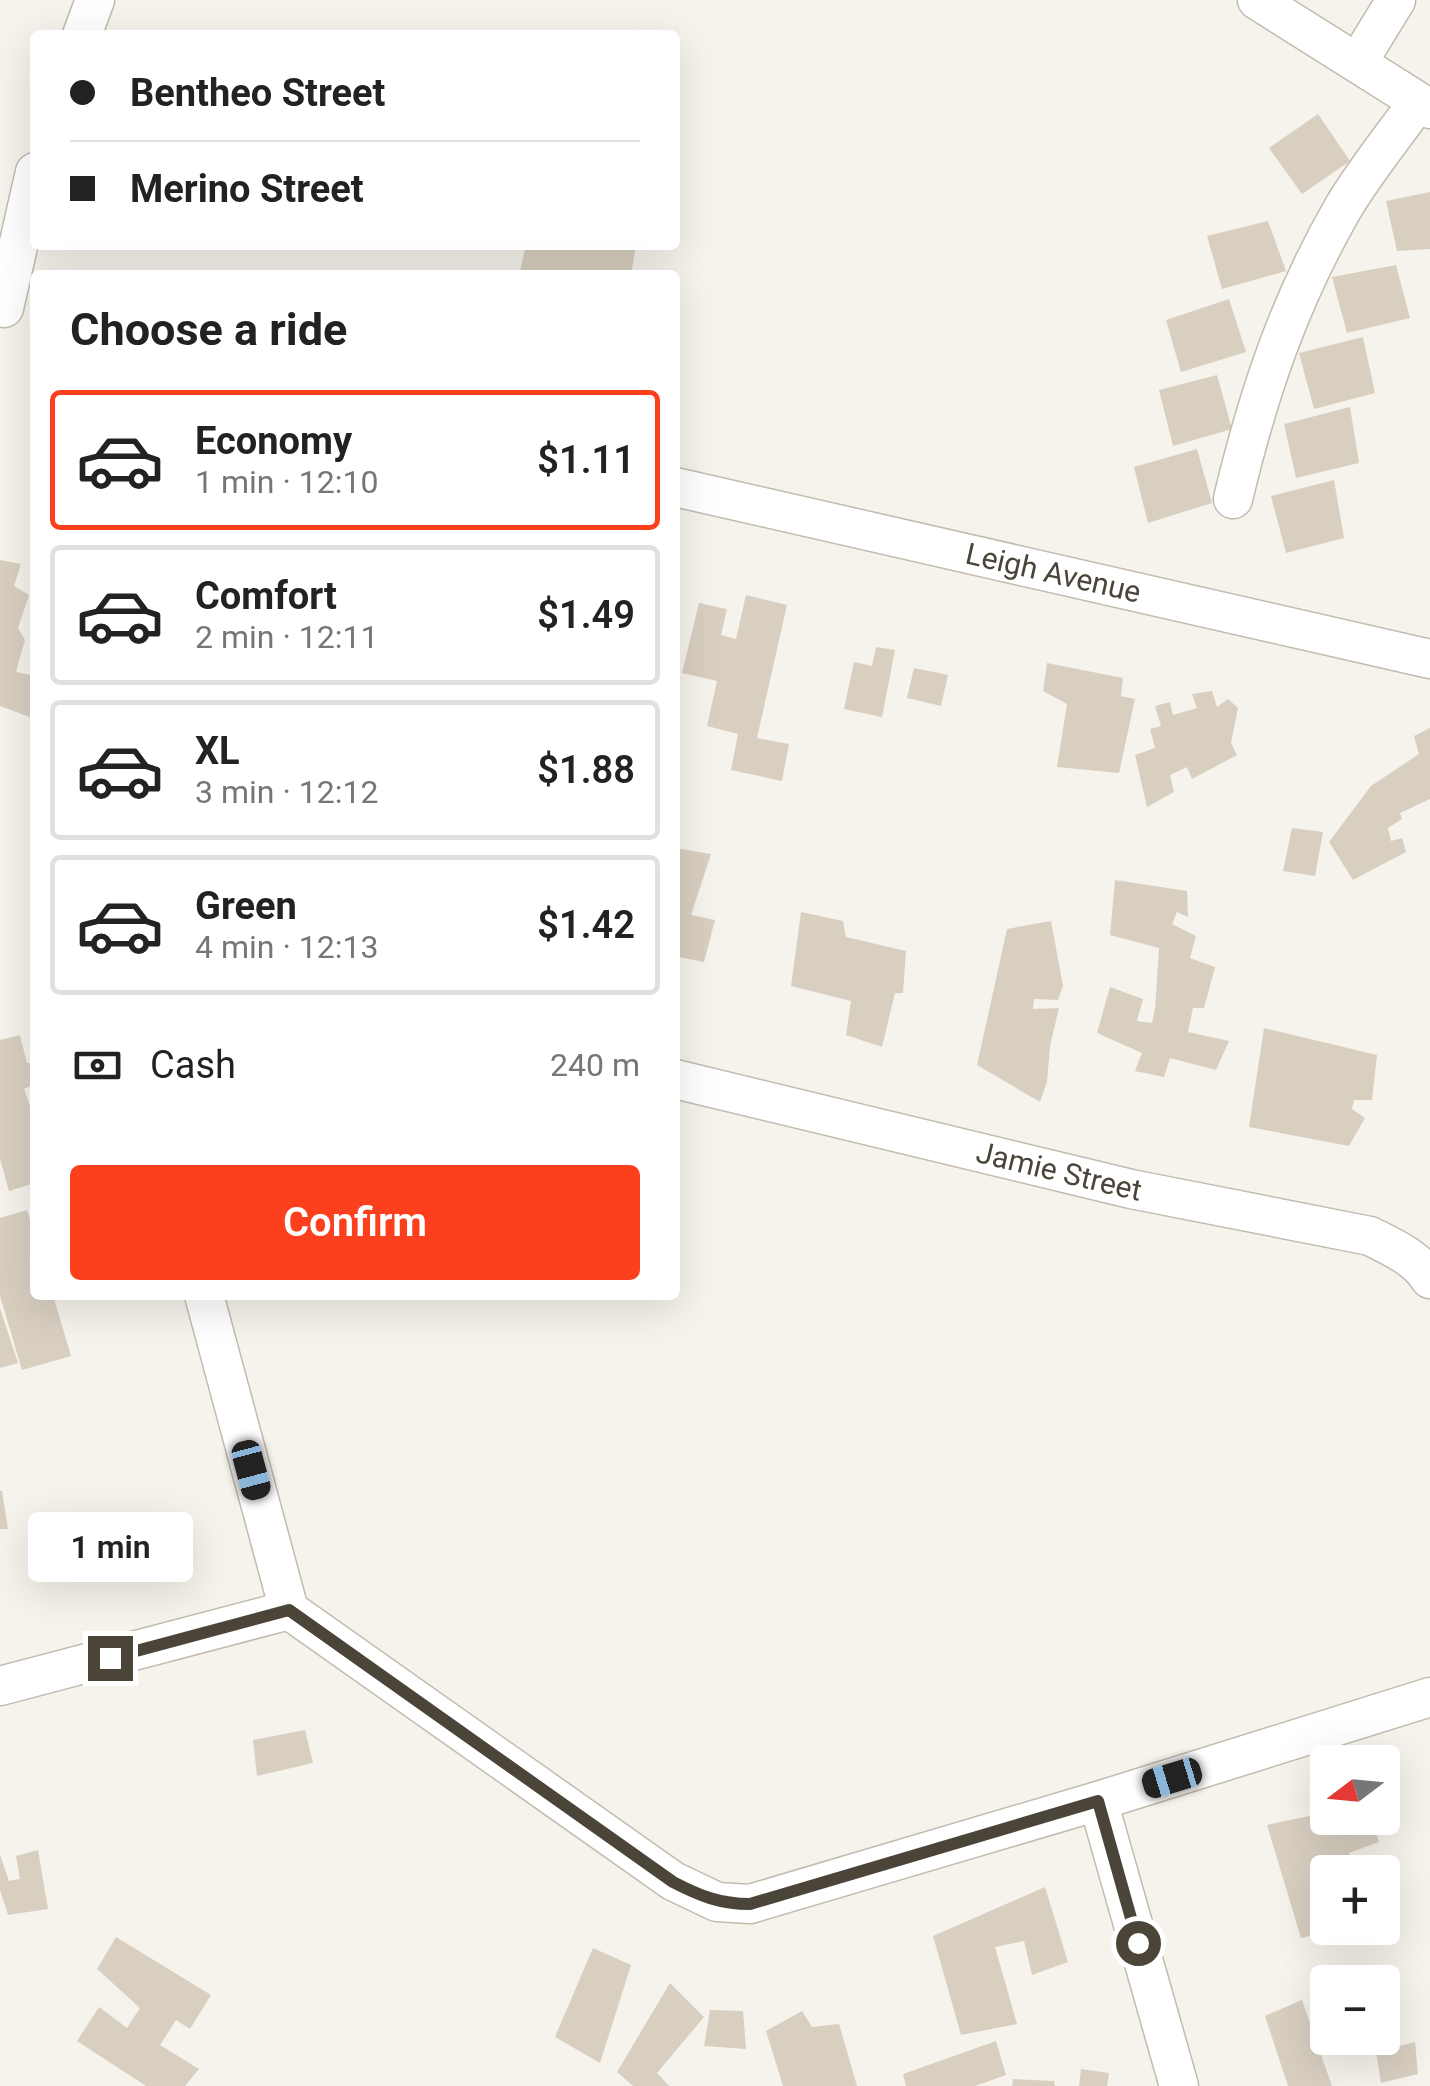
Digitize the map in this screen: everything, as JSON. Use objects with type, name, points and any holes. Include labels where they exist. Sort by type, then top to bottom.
[{"type":"street","points":[[84,30],[95,0]]},
{"type":"street","points":[[1232,499],[1254,408],[1277,342],[1306,278],[1344,206],[1424,105],[1256,0]]},
{"type":"street","points":[[1358,62],[1396,0]]},
{"type":"street","points":[[13,311],[30,204]]},
{"type":"street","name":"Leigh Avenue","points":[[680,488],[1430,659]]},
{"type":"street","name":"Jamie Street","points":[[680,1080],[1131,1189],[1370,1236],[1403,1253],[1430,1279]]},
{"type":"street","points":[[205,1300],[289,1610],[673,1882],[717,1902],[750,1904],[1098,1801],[1430,1696]]},
{"type":"street","points":[[0,1686],[289,1610]]},
{"type":"street","points":[[1098,1801],[1178,2086]]},
{"type":"building","points":[[1318,114],[1350,161],[1302,194],[1269,148]]},
{"type":"building","points":[[1430,192],[1430,249],[1397,251],[1386,201]]},
{"type":"building","points":[[1268,221],[1286,271],[1222,289],[1207,236]]},
{"type":"building","points":[[525,250],[635,250],[632,270],[520,270]]},
{"type":"building","points":[[1396,265],[1410,318],[1347,333],[1332,277]]},
{"type":"building","points":[[1229,299],[1246,352],[1181,372],[1166,320]]},
{"type":"building","points":[[1363,337],[1375,393],[1314,409],[1299,353]]},
{"type":"building","points":[[1217,375],[1232,429],[1173,446],[1159,390]]},
{"type":"building","points":[[1350,407],[1359,463],[1296,478],[1284,424]]},
{"type":"building","points":[[1197,449],[1212,503],[1148,523],[1134,467]]},
{"type":"building","points":[[1334,480],[1344,538],[1286,553],[1271,496]]},
{"type":"building","points":[[0,560],[21,564],[14,586],[29,595],[18,628],[25,640],[16,672],[30,675],[30,717],[0,706]]},
{"type":"building","points":[[746,595],[787,605],[757,738],[789,744],[782,781],[731,770],[738,734],[707,726],[717,681],[682,673],[699,603],[727,609],[721,635],[736,639]]},
{"type":"building","points":[[876,647],[895,650],[882,717],[844,709],[854,662],[872,666]]},
{"type":"building","points":[[1047,663],[1123,678],[1121,696],[1135,699],[1119,773],[1057,767],[1067,704],[1043,691]]},
{"type":"building","points":[[914,668],[948,675],[941,706],[907,698]]},
{"type":"building","points":[[1212,691],[1217,707],[1228,699],[1238,708],[1231,743],[1237,755],[1192,779],[1187,767],[1170,775],[1174,792],[1147,807],[1135,755],[1155,748],[1150,729],[1161,726],[1155,706],[1170,702],[1173,715],[1197,708],[1192,694]]},
{"type":"building","points":[[1430,728],[1430,799],[1400,813],[1402,819],[1388,828],[1391,841],[1402,838],[1406,852],[1353,880],[1329,842],[1371,786],[1419,754],[1414,736]]},
{"type":"building","points":[[1292,828],[1323,832],[1315,876],[1283,871]]},
{"type":"building","points":[[680,849],[711,854],[691,915],[715,920],[704,962],[680,957]]},
{"type":"building","points":[[1115,880],[1187,891],[1188,917],[1177,912],[1172,924],[1196,936],[1190,958],[1215,967],[1204,1008],[1193,1008],[1188,1032],[1229,1041],[1216,1070],[1170,1058],[1164,1077],[1135,1071],[1142,1053],[1097,1033],[1110,987],[1143,999],[1137,1021],[1152,1023],[1155,1009],[1159,948],[1110,935]]},
{"type":"building","points":[[801,912],[843,921],[846,937],[906,951],[903,993],[895,993],[882,1047],[846,1035],[851,1001],[791,986]]},
{"type":"building","points":[[1051,921],[1063,986],[1058,1000],[1034,999],[1033,1009],[1059,1008],[1040,1102],[977,1065],[1007,929]]},
{"type":"building","points":[[1264,1028],[1377,1055],[1372,1100],[1354,1100],[1352,1109],[1365,1118],[1349,1146],[1249,1127]]},
{"type":"building","points":[[20,1035],[30,1063],[30,1086],[24,1089],[30,1106],[30,1185],[9,1191],[0,1159],[0,1040]]},
{"type":"building","points":[[27,1210],[30,1300],[54,1300],[71,1356],[22,1370],[0,1296],[0,1218]]},
{"type":"building","points":[[0,1308],[18,1363],[0,1368]]},
{"type":"building","points":[[2,1491],[8,1529],[0,1529]]},
{"type":"building","points":[[305,1730],[313,1763],[257,1776],[253,1740]]},
{"type":"building","points":[[1310,1816],[1310,1835],[1377,1835],[1379,1842],[1350,1855],[1310,1855],[1310,1936],[1301,1938],[1267,1825]]},
{"type":"building","points":[[38,1850],[48,1909],[8,1915],[0,1890],[0,1855],[9,1881],[20,1879],[16,1856]]},
{"type":"building","points":[[1045,1887],[1068,1962],[1032,1975],[1024,1941],[995,1947],[1017,2024],[961,2035],[933,1936]]},
{"type":"building","points":[[116,1937],[211,1995],[190,2029],[176,2020],[160,2045],[199,2069],[185,2086],[146,2086],[77,2041],[99,2007],[127,2028],[140,2008],[97,1969]]},
{"type":"building","points":[[593,1948],[631,1965],[600,2063],[555,2037]]},
{"type":"building","points":[[670,1983],[704,2017],[657,2073],[669,2086],[633,2086],[617,2072]]},
{"type":"building","points":[[1302,2000],[1310,2023],[1310,2055],[1321,2055],[1332,2086],[1288,2086],[1265,2016]]},
{"type":"building","points":[[710,2010],[743,2011],[746,2049],[704,2046]]},
{"type":"building","points":[[802,2011],[812,2027],[839,2024],[857,2086],[783,2086],[766,2031]]},
{"type":"building","points":[[996,2041],[1006,2075],[975,2086],[906,2086],[903,2074]]},
{"type":"building","points":[[1415,2042],[1418,2074],[1381,2083],[1376,2055],[1400,2055],[1400,2046]]},
{"type":"building","points":[[1081,2069],[1109,2073],[1107,2086],[1079,2086]]},
{"type":"building","points":[[1013,2079],[1054,2081],[1055,2086],[1012,2086]]},
{"type":"route","points":[[110,1658],[289,1610],[673,1882],[728,1904],[750,1904],[1098,1801],[1138,1943]]}]
